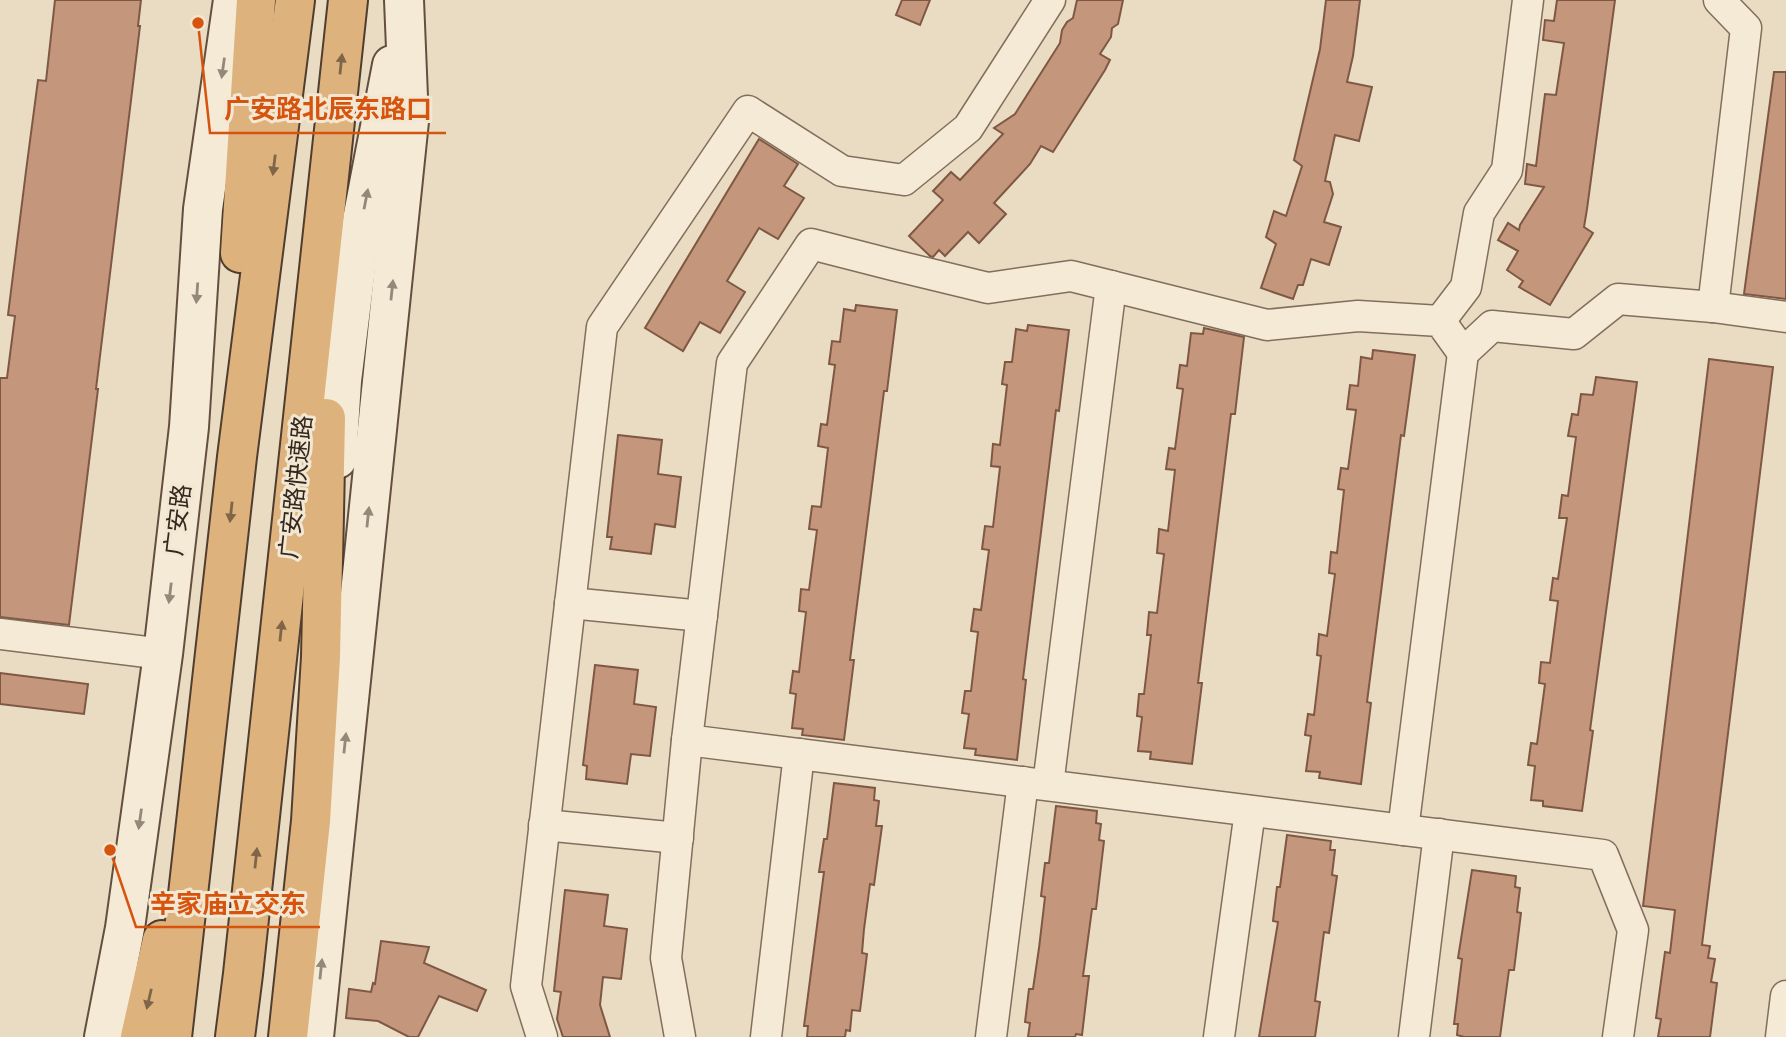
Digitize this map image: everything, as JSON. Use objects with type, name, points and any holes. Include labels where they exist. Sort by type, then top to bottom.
[{"type":"highway","points":[[237,457],[241,225],[256,0]]},
{"type":"highway","points":[[140,1037],[169,961],[204,750],[237,457],[295,0]]},
{"type":"highway","name":"广安路快速路","points":[[235,1037],[348,0]]},
{"type":"highway","points":[[288,1037],[311,821],[321,657],[332,161]]},
{"type":"highway","points":[[169,961],[172,1037]]},
{"type":"main road","name":"广安路","points":[[104,1037],[125,928],[163,654],[189,427],[203,209],[233,0]]},
{"type":"main road","points":[[321,657],[342,381],[362,220],[404,1]]},
{"type":"main road","points":[[314,1037],[409,121],[404,1]]},
{"type":"street","points":[[542,1037],[526,986],[602,327],[748,111],[842,171],[904,180],[968,128],[1050,0]]},
{"type":"street","points":[[1440,321],[1466,287],[1479,213],[1507,170],[1528,0]]},
{"type":"street","points":[[1713,307],[1746,28],[1719,0]]},
{"type":"street","points":[[680,1037],[666,958],[687,740],[732,363],[811,244],[988,288],[1071,276],[1267,325],[1358,316],[1440,321]]},
{"type":"street","points":[[991,1037],[1035,784],[1111,286]]},
{"type":"street","points":[[1466,287],[1492,326]]},
{"type":"street","points":[[1404,830],[1463,353],[1492,326],[1574,334],[1618,299],[1713,307],[1786,317]]},
{"type":"street","points":[[1440,321],[1463,353]]},
{"type":"street","points":[[570,603],[702,616]]},
{"type":"street","points":[[0,634],[163,654]]},
{"type":"street","points":[[687,740],[1603,855],[1633,930],[1618,1037]]},
{"type":"street","points":[[766,1037],[799,754]]},
{"type":"street","points":[[1219,1037],[1250,811]]},
{"type":"street","points":[[544,825],[678,838]]},
{"type":"street","points":[[1414,1037],[1439,834]]},
{"type":"street","points":[[1781,1037],[1786,996]]},
{"type":"building","points":[[55,0],[141,0],[69,625],[0,617],[0,378],[7,378],[15,316],[8,315],[26,171],[38,80],[46,81]]},
{"type":"building","points":[[902,0],[930,0],[920,25],[896,15]]},
{"type":"building","points":[[1077,0],[1123,0],[1118,24],[1112,28],[1111,37],[1100,54],[1110,60],[1105,70],[1053,152],[1041,146],[1030,164],[994,203],[1006,214],[979,243],[968,232],[945,256],[939,250],[933,257],[930,256],[909,236],[943,200],[933,191],[951,172],[960,180],[1003,134],[994,128],[1015,114],[1060,43],[1062,30],[1073,18]]},
{"type":"building","points":[[1326,0],[1360,0],[1347,82],[1372,87],[1359,141],[1335,135],[1325,181],[1330,182],[1333,194],[1324,222],[1341,227],[1329,265],[1311,259],[1303,285],[1298,285],[1293,299],[1261,288],[1276,244],[1266,237],[1274,211],[1286,216],[1302,166],[1294,160],[1320,49]]},
{"type":"building","points":[[1557,0],[1615,0],[1584,227],[1593,233],[1550,305],[1519,287],[1523,281],[1507,270],[1518,251],[1498,240],[1508,223],[1519,230],[1544,187],[1525,184],[1527,164],[1536,166],[1545,94],[1556,95],[1564,43],[1543,40],[1545,20],[1554,21]]},
{"type":"building","points":[[1774,72],[1786,72],[1786,299],[1744,294]]},
{"type":"building","points":[[759,139],[798,164],[784,186],[804,198],[778,239],[759,228],[727,281],[745,292],[720,333],[700,322],[683,351],[645,328]]},
{"type":"building","points":[[856,305],[897,310],[887,391],[884,391],[850,660],[854,660],[844,740],[802,735],[803,729],[792,728],[796,694],[790,693],[793,671],[799,672],[806,612],[799,611],[801,589],[809,590],[817,530],[809,529],[812,506],[821,507],[828,448],[818,446],[821,424],[827,425],[835,365],[829,364],[832,341],[840,342],[844,309],[855,311]]},
{"type":"building","points":[[1028,325],[1069,330],[1059,411],[1056,410],[1023,679],[1026,680],[1017,760],[975,755],[976,749],[964,748],[969,714],[962,713],[965,691],[971,691],[978,632],[971,631],[974,609],[981,610],[989,550],[982,549],[985,526],[993,527],[1000,467],[991,466],[993,444],[1000,445],[1007,385],[1002,384],[1005,362],[1012,362],[1016,329],[1027,331]]},
{"type":"building","points":[[1204,328],[1244,337],[1235,414],[1231,414],[1198,683],[1202,683],[1192,764],[1150,759],[1151,752],[1138,751],[1142,717],[1137,716],[1139,694],[1144,694],[1151,635],[1147,635],[1149,612],[1157,613],[1164,554],[1157,553],[1159,529],[1168,531],[1175,470],[1166,469],[1169,448],[1175,449],[1183,389],[1177,388],[1180,365],[1187,366],[1191,333],[1203,334]]},
{"type":"building","points":[[1373,350],[1415,355],[1404,436],[1401,435],[1367,702],[1371,703],[1361,784],[1319,778],[1320,772],[1306,771],[1311,736],[1305,735],[1308,714],[1314,715],[1321,656],[1317,655],[1319,634],[1327,636],[1335,574],[1329,573],[1331,552],[1337,553],[1344,490],[1338,489],[1341,468],[1348,469],[1356,410],[1347,409],[1350,385],[1358,386],[1361,357],[1372,359]]},
{"type":"building","points":[[1709,359],[1773,367],[1702,945],[1710,946],[1708,958],[1715,959],[1711,982],[1717,983],[1710,1037],[1658,1037],[1661,1019],[1656,1018],[1665,952],[1670,953],[1675,910],[1643,906]]},
{"type":"building","points":[[1596,377],[1637,382],[1590,730],[1593,731],[1582,811],[1543,806],[1543,801],[1531,800],[1535,766],[1528,765],[1531,743],[1537,744],[1545,684],[1539,683],[1541,662],[1550,663],[1558,601],[1550,600],[1553,578],[1558,579],[1567,518],[1559,518],[1562,495],[1568,496],[1576,437],[1568,436],[1572,414],[1578,415],[1581,394],[1593,395]]},
{"type":"building","points":[[618,435],[662,440],[658,474],[681,477],[675,527],[655,524],[651,554],[610,549],[612,537],[607,537]]},
{"type":"building","points":[[595,665],[638,670],[634,704],[656,707],[650,756],[631,754],[627,784],[586,779],[587,766],[583,765]]},
{"type":"building","points":[[0,673],[88,684],[84,714],[0,704]]},
{"type":"building","points":[[834,783],[875,788],[874,800],[879,801],[876,826],[882,826],[874,885],[870,884],[864,929],[862,953],[867,954],[860,1011],[852,1010],[850,1031],[846,1030],[845,1037],[807,1037],[808,1026],[804,1026],[824,872],[819,872],[824,839],[827,839]]},
{"type":"building","points":[[1056,806],[1097,811],[1096,823],[1101,824],[1099,840],[1104,841],[1096,909],[1092,909],[1083,976],[1089,976],[1082,1035],[1028,1037],[1030,1023],[1025,1022],[1029,989],[1033,989],[1045,897],[1041,896],[1045,863],[1049,863]]},
{"type":"building","points":[[1287,835],[1331,841],[1330,850],[1335,850],[1332,875],[1337,876],[1329,933],[1324,932],[1315,1001],[1320,1002],[1315,1037],[1259,1037],[1278,922],[1273,921]]},
{"type":"building","points":[[1472,870],[1516,876],[1515,887],[1520,888],[1517,912],[1521,913],[1514,970],[1509,970],[1500,1037],[1464,1037],[1457,1035],[1458,1024],[1454,1024],[1462,959],[1458,958]]},
{"type":"building","points":[[565,890],[608,895],[604,926],[627,929],[621,979],[603,977],[600,1005],[610,1037],[563,1037],[557,1019],[561,992],[554,991]]},
{"type":"building","points":[[381,941],[429,947],[424,963],[486,990],[477,1011],[439,996],[418,1037],[409,1037],[378,1021],[346,1018],[349,989],[371,992],[373,983],[375,984]]},
{"type":"place","name":"广安路北辰东路口","points":[[198,23]]},
{"type":"place","name":"辛家庙立交东","points":[[110,850]]}]
